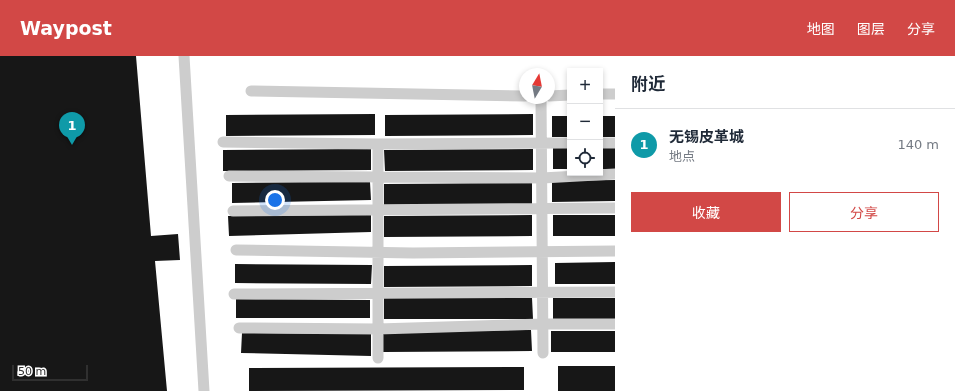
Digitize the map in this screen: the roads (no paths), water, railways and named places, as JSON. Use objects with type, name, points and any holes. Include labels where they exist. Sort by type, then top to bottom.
[{"type":"street","points":[[184,56],[204,391]]},
{"type":"street","points":[[251,91],[519,96]]},
{"type":"street","points":[[603,94],[615,94]]},
{"type":"street","points":[[555,96],[567,95]]},
{"type":"street","points":[[541,104],[543,353]]},
{"type":"street","points":[[223,142],[378,144],[567,143]]},
{"type":"street","points":[[603,143],[615,143]]},
{"type":"street","points":[[378,144],[378,358]]},
{"type":"street","points":[[229,176],[542,178],[615,174]]},
{"type":"street","points":[[233,211],[615,208]]},
{"type":"street","points":[[236,250],[378,252],[615,251]]},
{"type":"street","points":[[234,294],[615,292]]},
{"type":"street","points":[[239,328],[378,329],[543,324],[615,324]]},
{"type":"place","name":"无锡皮革城","points":[[72,145]]}]
